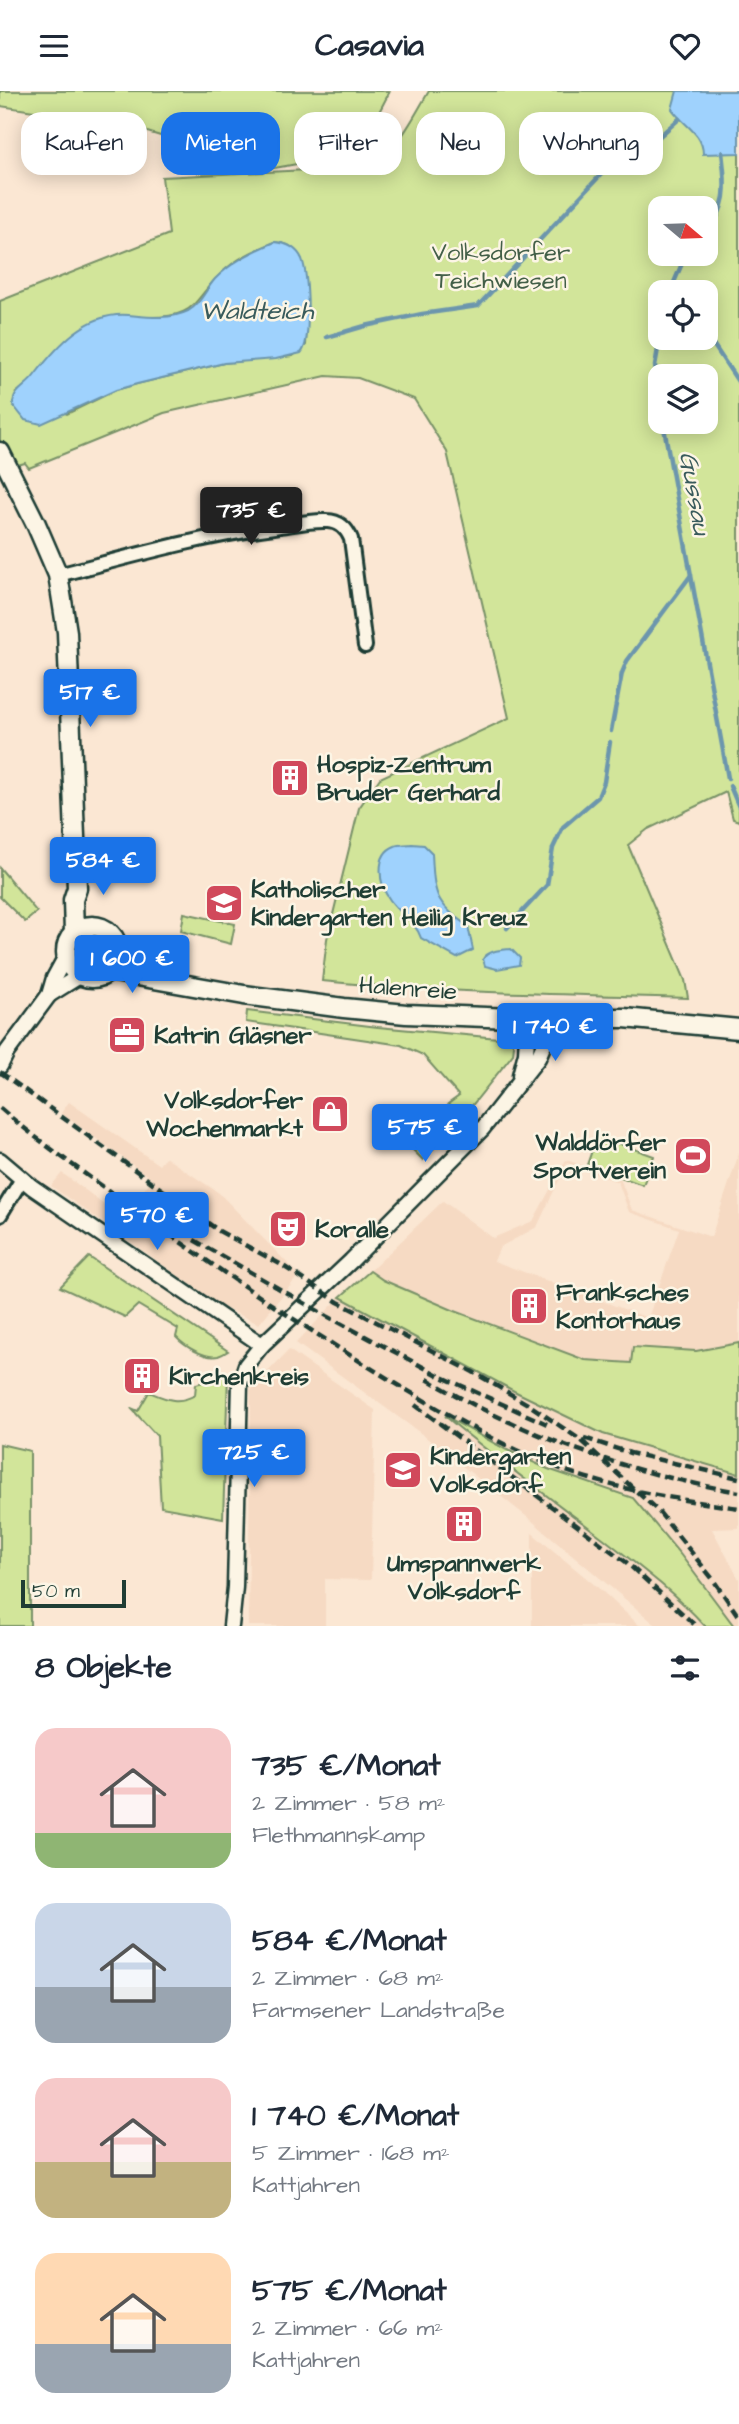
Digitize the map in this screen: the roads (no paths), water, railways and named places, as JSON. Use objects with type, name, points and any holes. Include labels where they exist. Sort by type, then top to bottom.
[{"type":"main road","points":[[0,452],[58,575],[66,632],[77,888],[94,926]]},
{"type":"main road","points":[[74,933],[73,899],[77,888]]},
{"type":"main road","points":[[94,926],[109,933],[116,942],[117,954],[109,971],[99,977],[81,975],[71,967],[66,956],[67,946],[74,933],[83,927],[94,926]]},
{"type":"main road","name":"Halenreie","points":[[117,954],[160,978]]},
{"type":"main road","name":"Halenreie","points":[[109,971],[244,995],[406,1014],[624,1018],[739,1029]]},
{"type":"street","points":[[58,575],[189,542],[262,528],[329,520],[345,529],[351,539],[365,646]]},
{"type":"street","points":[[0,1066],[48,995],[66,956]]},
{"type":"street","points":[[48,995],[81,975]]},
{"type":"street","points":[[518,1083],[526,1053],[528,1018]]},
{"type":"street","points":[[231,1626],[235,1587],[240,1383],[246,1365],[262,1345],[467,1147],[542,1051],[555,1018]]},
{"type":"street","points":[[0,1160],[22,1179],[262,1345]]},
{"type":"street","points":[[0,1215],[22,1179]]},
{"type":"water","points":[[677,91],[739,91],[739,153],[703,154],[700,140],[672,109]]},
{"type":"water","name":"Waldteich","points":[[275,242],[294,249],[300,255],[304,267],[308,323],[301,353],[276,359],[224,363],[137,384],[116,390],[41,424],[25,420],[13,405],[18,392],[74,333],[114,315],[166,317],[188,311],[229,267]]},
{"type":"water","points":[[424,845],[432,853],[438,896],[448,911],[468,926],[473,950],[457,958],[421,938],[415,927],[386,894],[380,870],[384,856],[395,846]]},
{"type":"water","points":[[511,949],[520,958],[519,965],[497,969],[485,966],[483,959],[488,954]]},
{"type":"waterway","points":[[327,337],[422,314],[478,306],[608,167],[624,154],[646,148],[679,119]]},
{"type":"waterway","name":"Gussau","points":[[718,215],[724,196],[722,152]]},
{"type":"waterway","name":"Gussau","points":[[675,280],[681,266]]},
{"type":"waterway","name":"Gussau","points":[[655,364],[658,350]]},
{"type":"waterway","points":[[717,350],[739,383]]},
{"type":"waterway","name":"Gussau","points":[[665,434],[728,778]]},
{"type":"waterway","points":[[611,731],[622,673],[627,661],[691,575]]},
{"type":"waterway","points":[[507,928],[547,885],[553,848],[563,827],[598,797],[604,782],[610,742]]},
{"type":"waterway","name":"Gussau","points":[[730,786],[739,807]]},
{"type":"railway","points":[[0,1072],[219,1231],[280,1264],[338,1302],[473,1372],[531,1406],[582,1441],[659,1512],[712,1578],[739,1617]]},
{"type":"railway","points":[[0,1108],[79,1169],[247,1288],[395,1383],[480,1432],[546,1463],[589,1479],[652,1494],[739,1508]]},
{"type":"railway","points":[[194,1240],[327,1316],[442,1377],[547,1424]]},
{"type":"railway","points":[[427,1379],[500,1418],[578,1450],[658,1475],[739,1492]]},
{"type":"railway","points":[[415,1405],[626,1562],[696,1626]]},
{"type":"railway","points":[[584,1438],[630,1453],[739,1478]]},
{"type":"place","name":"Hospiz-Zentrum Bruder Gerhard","points":[[290,778]]},
{"type":"place","name":"Katholischer Kindergarten Heilig Kreuz","points":[[224,903]]},
{"type":"place","name":"Katrin Gläsner","points":[[127,1035]]},
{"type":"place","name":"Volksdorfer Wochenmarkt","points":[[330,1114]]},
{"type":"place","name":"Walddörfer Sportverein","points":[[693,1156]]},
{"type":"place","name":"Koralle","points":[[288,1229]]},
{"type":"place","name":"Franksches Kontorhaus","points":[[529,1306]]},
{"type":"place","name":"Kirchenkreis","points":[[142,1376]]},
{"type":"place","name":"Kindergarten Volksdorf","points":[[403,1470]]},
{"type":"place","name":"Umspannwerk Volksdorf","points":[[464,1524]]},
{"type":"park label","name":"Volksdorfer Teichwiesen","points":[[501,266]]}]
